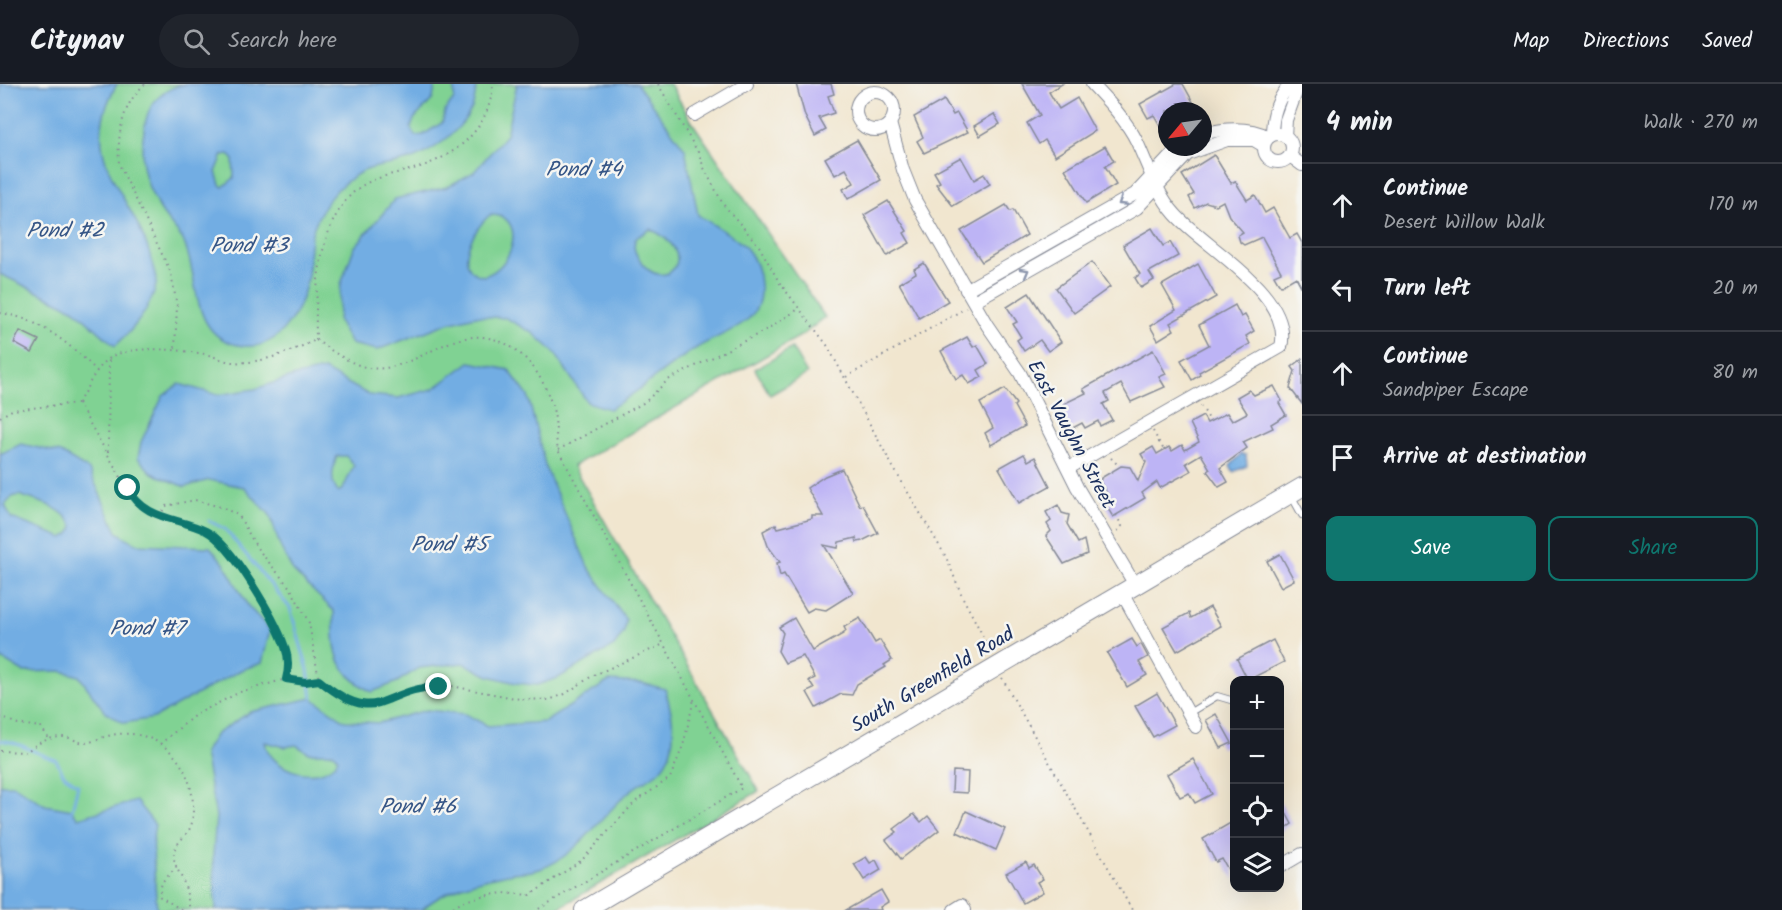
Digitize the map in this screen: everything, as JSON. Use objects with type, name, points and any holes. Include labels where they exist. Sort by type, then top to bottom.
[{"type":"main road","name":"South Greenfield Road","points":[[584,910],[1296,490]]},
{"type":"street","points":[[694,115],[747,84]]},
{"type":"street","points":[[1069,468],[1281,347],[1284,334],[1281,322],[1268,301],[1243,272],[1174,214],[1157,188],[1131,132],[1092,84]]},
{"type":"street","points":[[1291,84],[1277,104],[1272,119],[1266,155],[1273,161],[1283,162],[1290,156],[1292,143],[1285,136],[1286,120],[1299,84]]},
{"type":"street","name":"East Vaughn Street","points":[[890,123],[903,170],[915,200],[966,290],[970,305],[1020,373],[1106,538],[1128,589],[1196,727]]},
{"type":"street","points":[[1212,132],[1232,129],[1258,131],[1269,139]]},
{"type":"street","points":[[966,290],[1137,208],[1188,154],[1227,140],[1269,139],[1285,136]]},
{"type":"street","points":[[970,305],[1135,194],[1170,156]]},
{"type":"street","points":[[1290,156],[1302,165]]},
{"type":"street","points":[[1284,865],[1302,854]]},
{"type":"lane","points":[[1296,490],[1302,515]]},
{"type":"lane","points":[[1189,713],[1218,696],[1230,700]]},
{"type":"path","points":[[145,84],[135,92],[126,108],[119,137],[119,164],[171,273],[178,320],[175,349]]},
{"type":"path","points":[[316,340],[315,317],[326,238],[339,211],[352,195],[367,183],[429,163],[463,145],[488,113],[493,84]]},
{"type":"path","points":[[658,84],[696,147],[723,204],[759,246],[798,309],[827,345],[893,467],[946,557],[963,598],[991,647],[997,667],[1132,910]]},
{"type":"path","points":[[845,377],[970,305]]},
{"type":"path","points":[[558,450],[645,402],[668,381],[771,327],[798,309]]},
{"type":"path","points":[[0,313],[25,317],[75,351],[97,371]]},
{"type":"path","points":[[316,340],[342,357],[370,368],[406,362],[459,338],[483,336],[501,341],[520,352],[537,371],[543,382],[554,412],[558,450],[742,788],[537,910]]},
{"type":"path","points":[[78,404],[97,371],[109,359],[135,351],[175,349],[231,362],[245,362],[280,354],[316,340]]},
{"type":"path","points":[[108,454],[109,359]]},
{"type":"path","points":[[1196,396],[1209,419]]},
{"type":"path","points":[[78,404],[134,500],[159,516],[205,531],[227,548],[267,609],[280,635],[289,666],[286,679]]},
{"type":"path","points":[[0,417],[12,410],[78,404]]},
{"type":"path","points":[[1148,423],[1164,450]]},
{"type":"path","points":[[159,516],[166,506],[195,500],[224,508],[239,516],[258,548],[291,589],[309,623],[319,680],[331,692],[360,705],[370,706],[387,702],[421,688],[451,686],[520,699],[549,700],[557,698],[592,676],[663,644]]},
{"type":"path","points":[[1106,538],[1122,529],[1116,515]]},
{"type":"path","points":[[160,744],[195,715],[225,699],[286,679],[305,682],[319,680]]},
{"type":"path","points":[[448,910],[461,902],[482,896],[503,893],[530,894],[553,877],[573,867],[608,834],[635,802],[670,778],[683,746],[693,699]]},
{"type":"path","points":[[0,717],[18,724],[41,727],[50,740]]},
{"type":"path","points":[[0,751],[29,750],[34,744],[63,737],[86,743],[111,733],[124,731],[133,732],[160,744],[172,753],[182,764],[192,805],[191,828],[177,844],[174,856],[185,886],[190,910]]},
{"type":"path","points":[[177,867],[162,882],[159,896],[182,910]]},
{"type":"green space","points":[[0,84],[670,84],[692,122],[825,317],[804,334],[573,466],[759,791],[555,910],[0,910]]},
{"type":"green space","points":[[792,348],[807,374],[770,395],[755,369]]},
{"type":"water","name":"Pond #2","points":[[0,84],[117,84],[105,111],[101,135],[104,157],[144,239],[156,283],[145,311],[115,346],[75,310],[0,274]]},
{"type":"water","name":"Pond #3","points":[[186,84],[435,84],[433,99],[414,119],[411,128],[415,136],[423,135],[442,123],[445,111],[454,99],[454,84],[477,84],[471,110],[460,126],[445,140],[412,159],[357,174],[334,193],[321,212],[312,233],[307,281],[299,305],[286,327],[278,335],[256,346],[243,346],[225,341],[213,332],[199,305],[183,240],[161,211],[146,178],[142,145],[148,113],[160,96]],"holes":[[[229,154],[233,159],[234,178],[223,187],[220,185],[216,172],[223,155]]]},
{"type":"water","name":"Pond #4","points":[[517,84],[637,84],[685,149],[698,215],[737,240],[752,257],[760,286],[758,305],[753,313],[735,328],[684,356],[609,409],[587,402],[555,353],[533,333],[506,318],[475,316],[448,323],[377,350],[351,344],[338,321],[341,284],[354,248],[395,199],[447,187],[474,172],[506,135]],"holes":[[[490,215],[502,217],[509,223],[512,242],[503,263],[494,271],[483,276],[473,272],[468,265],[468,247],[478,229]],[[650,229],[666,239],[675,250],[677,260],[674,268],[668,273],[659,274],[649,270],[635,252],[636,238]]]},
{"type":"water","name":"Pond #5","points":[[470,362],[509,370],[528,396],[546,469],[588,567],[626,620],[624,632],[614,646],[558,678],[537,685],[516,683],[489,676],[463,663],[419,668],[397,682],[372,692],[350,677],[343,668],[335,648],[334,611],[293,571],[280,546],[270,515],[244,487],[209,480],[185,487],[152,473],[138,458],[141,442],[163,396],[179,384],[218,395],[255,389],[295,376],[324,370],[369,395],[398,398],[433,389]],"holes":[[[337,456],[346,456],[354,465],[343,489],[338,492],[333,483],[334,465]]]},
{"type":"water","name":"Pond #7","points":[[21,444],[61,453],[89,470],[117,532],[136,544],[210,547],[223,562],[248,606],[270,630],[262,663],[241,670],[154,718],[124,723],[105,712],[79,676],[61,671],[23,672],[0,658],[0,454]],"holes":[[[19,495],[56,509],[63,514],[73,526],[70,534],[63,538],[11,518],[5,505],[12,497]]]},
{"type":"water","points":[[1241,454],[1246,455],[1247,466],[1233,472],[1230,466]]},
{"type":"water","name":"Pond #6","points":[[609,681],[642,683],[665,689],[672,716],[672,743],[664,766],[655,775],[629,792],[566,855],[540,869],[500,875],[452,890],[421,910],[216,910],[213,857],[216,816],[204,753],[216,734],[250,712],[312,698],[345,721],[379,723],[427,710],[465,714],[488,726],[545,722]],"holes":[[[265,742],[285,747],[296,745],[309,753],[334,753],[338,759],[330,767],[320,772],[309,774],[297,772],[276,761]]]},
{"type":"water","points":[[0,785],[13,785],[45,805],[72,810],[78,818],[136,801],[155,825],[153,854],[157,910],[0,910]]},
{"type":"building","points":[[796,84],[831,84],[834,94],[828,96],[834,113],[819,118],[826,130],[815,136],[805,116]]},
{"type":"building","points":[[1022,84],[1062,84],[1049,92],[1059,109],[1077,98],[1095,131],[1055,156],[1045,140],[1039,144],[1027,123],[1040,115]]},
{"type":"building","points":[[1176,84],[1183,84],[1193,102],[1158,102],[1158,122],[1154,115],[1148,118],[1140,104]]},
{"type":"building","points":[[944,100],[953,115],[957,113],[968,132],[924,153],[917,141],[923,137],[914,117]]},
{"type":"building","points":[[994,114],[1000,124],[980,136],[974,126]]},
{"type":"building","points":[[857,140],[881,180],[848,199],[843,189],[854,183],[846,169],[835,175],[825,158]]},
{"type":"building","points":[[1105,146],[1114,161],[1105,166],[1116,185],[1086,203],[1065,169]]},
{"type":"building","points":[[1214,155],[1231,183],[1235,181],[1247,200],[1255,195],[1265,213],[1273,208],[1290,238],[1297,234],[1302,243],[1302,288],[1296,277],[1281,286],[1274,275],[1281,272],[1262,237],[1244,245],[1240,242],[1238,235],[1243,232],[1229,216],[1223,201],[1216,205],[1206,202],[1195,208],[1189,197],[1194,194],[1182,175]]},
{"type":"building","points":[[961,157],[974,180],[984,174],[990,184],[953,206],[936,184],[940,182],[934,172]]},
{"type":"building","points":[[888,201],[907,231],[904,233],[910,243],[887,256],[864,215]]},
{"type":"building","points":[[1006,205],[1010,211],[1013,210],[1027,235],[982,262],[961,231]]},
{"type":"building","points":[[1152,228],[1163,246],[1170,242],[1178,256],[1149,272],[1154,280],[1141,288],[1135,278],[1140,274],[1123,245]]},
{"type":"building","points":[[1092,262],[1110,287],[1074,313],[1056,288]]},
{"type":"building","points":[[924,263],[948,301],[919,318],[899,283],[916,273],[914,269]]},
{"type":"building","points":[[1198,264],[1216,297],[1170,323],[1174,330],[1158,340],[1150,326],[1176,310],[1162,285]]},
{"type":"building","points":[[1029,293],[1061,342],[1048,351],[1040,340],[1024,351],[1017,340],[1021,337],[1013,324],[1017,322],[1007,307]]},
{"type":"building","points":[[1235,305],[1241,317],[1245,315],[1254,331],[1246,336],[1250,344],[1199,372],[1200,375],[1192,380],[1181,360],[1209,345],[1199,325]]},
{"type":"building","points":[[20,331],[39,340],[32,353],[14,343]]},
{"type":"building","points":[[967,337],[973,347],[977,345],[988,364],[978,370],[982,377],[969,384],[963,375],[956,379],[941,351]]},
{"type":"building","points":[[1153,350],[1166,374],[1159,377],[1165,387],[1131,402],[1121,384],[1105,393],[1109,401],[1103,404],[1112,420],[1100,426],[1098,421],[1085,428],[1082,423],[1067,431],[1055,408],[1086,393],[1083,389]]},
{"type":"building","points":[[1302,359],[1302,404],[1290,388],[1295,371],[1292,367]]},
{"type":"building","points":[[1274,386],[1282,401],[1279,403],[1286,415],[1271,424],[1273,428],[1243,442],[1247,448],[1220,468],[1228,482],[1219,487],[1207,471],[1210,469],[1201,454],[1186,463],[1191,471],[1160,488],[1157,482],[1142,493],[1145,498],[1113,517],[1102,499],[1108,495],[1100,482],[1101,478],[1121,466],[1130,467],[1138,481],[1146,462],[1141,454],[1153,447],[1157,454],[1169,447],[1172,451],[1182,445],[1185,450],[1199,442],[1190,423],[1203,416],[1207,423],[1227,413],[1232,421],[1247,413],[1237,397],[1249,390],[1254,395]]},
{"type":"building","points":[[1005,389],[1016,404],[1014,406],[1025,426],[991,445],[985,433],[993,428],[980,403]]},
{"type":"building","points":[[1024,454],[1028,461],[1035,457],[1050,486],[1019,503],[999,468]]},
{"type":"building","points":[[842,469],[860,506],[863,505],[878,533],[862,541],[857,542],[856,538],[839,542],[838,548],[824,545],[853,593],[826,610],[814,608],[807,612],[784,574],[780,576],[777,563],[780,562],[768,546],[763,531],[776,524],[778,528],[812,519],[812,516],[823,516],[807,488],[825,476]]},
{"type":"building","points":[[1058,505],[1062,513],[1069,515],[1067,524],[1078,543],[1084,540],[1087,554],[1064,564],[1046,536],[1051,531],[1047,524],[1051,521],[1046,512]]},
{"type":"building","points":[[1280,554],[1294,580],[1281,587],[1267,561]]},
{"type":"building","points":[[1210,607],[1221,626],[1177,651],[1163,627],[1189,613],[1191,618]]},
{"type":"building","points":[[794,618],[813,651],[843,634],[846,631],[844,627],[860,618],[875,643],[880,640],[892,660],[884,665],[886,667],[857,684],[852,695],[841,694],[816,708],[807,692],[814,689],[809,681],[815,678],[803,656],[785,663],[778,651],[783,633],[779,627]]},
{"type":"building","points":[[1132,639],[1137,647],[1141,644],[1148,657],[1139,662],[1147,675],[1127,687],[1107,653]]},
{"type":"building","points":[[1273,640],[1284,662],[1256,676],[1246,676],[1237,659]]},
{"type":"building","points":[[1157,693],[1175,725],[1153,737],[1135,706]]},
{"type":"building","points":[[1216,714],[1230,739],[1230,744],[1221,748],[1206,720]]},
{"type":"building","points":[[1193,759],[1212,794],[1195,803],[1189,793],[1180,797],[1167,774]]},
{"type":"building","points":[[953,771],[968,772],[967,793],[952,792]]},
{"type":"building","points":[[1284,809],[1292,824],[1284,829]]},
{"type":"building","points":[[966,811],[1005,829],[996,850],[957,832]]},
{"type":"building","points":[[914,814],[921,822],[928,816],[939,830],[901,859],[886,840],[897,832],[894,829]]},
{"type":"building","points":[[1230,823],[1230,873],[1222,859],[1216,862],[1203,839]]},
{"type":"building","points":[[866,857],[870,863],[876,860],[881,870],[864,880],[854,864]]},
{"type":"building","points":[[1026,862],[1029,868],[1034,865],[1043,879],[1037,882],[1043,892],[1023,903],[1006,873]]},
{"type":"building","points":[[881,890],[888,902],[880,907],[881,910],[846,910]]},
{"type":"waterway","points":[[209,521],[225,529],[290,608],[308,670],[312,698]]},
{"type":"waterway","points":[[0,741],[12,743],[56,760],[64,775],[78,785],[72,810]]},
{"type":"route","points":[[128,488],[134,500],[143,508],[159,516],[205,531],[219,539],[227,548],[267,609],[280,635],[286,649],[289,666],[286,679],[305,682],[319,680],[331,692],[360,705],[370,706],[387,702],[421,688],[439,687]]}]
